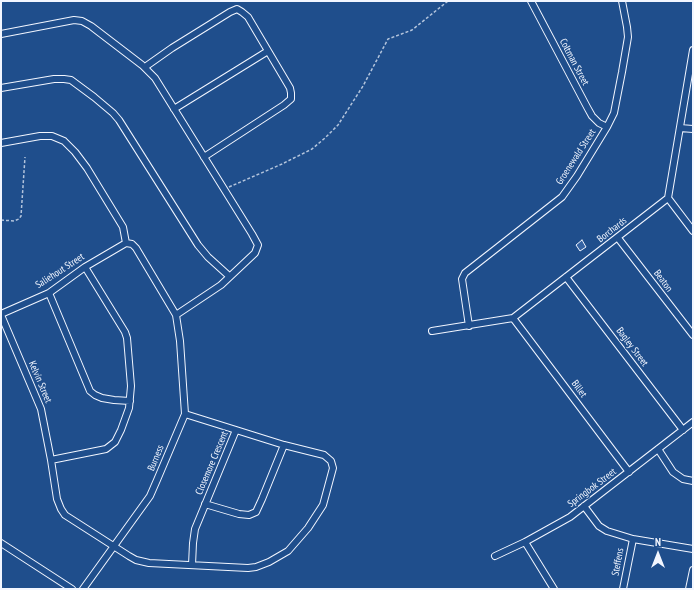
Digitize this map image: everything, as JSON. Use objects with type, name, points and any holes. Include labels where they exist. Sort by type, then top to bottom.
[{"type":"street","name":"Coltman Street","points":[[531,1],[592,116],[599,123],[607,127]]},
{"type":"street","name":"Groenewald Street","points":[[469,326],[462,279],[465,273],[562,196],[577,176],[614,113],[628,37],[622,1]]},
{"type":"street","points":[[145,68],[178,44],[230,12],[237,9],[248,17],[290,88],[291,99],[204,157]]},
{"type":"street","points":[[1,34],[74,20],[82,21],[91,26],[145,68],[155,78],[219,180],[258,245],[255,253],[210,293],[176,315]]},
{"type":"street","points":[[693,50],[668,198],[693,231]]},
{"type":"street","points":[[174,109],[268,52]]},
{"type":"street","points":[[1,88],[54,79],[71,80],[113,113],[119,120],[198,245],[208,258],[229,276]]},
{"type":"street","points":[[680,128],[693,129]]},
{"type":"street","points":[[1,143],[40,136],[52,136],[64,142],[76,152],[87,168],[122,227],[127,243]]},
{"type":"street","name":"Borchards","points":[[432,331],[513,318],[668,198]]},
{"type":"street","name":"Beaton","points":[[618,238],[693,336]]},
{"type":"street","name":"Saliehout Street","points":[[1,315],[48,293],[85,267],[127,243]]},
{"type":"street","name":"Burness","points":[[83,589],[150,496],[185,414],[180,341],[176,315],[136,248],[127,243]]},
{"type":"street","points":[[51,460],[106,449],[111,446],[121,430],[130,401],[127,338],[125,332],[85,267]]},
{"type":"street","name":"Bagley Street","points":[[566,277],[683,430]]},
{"type":"street","points":[[48,293],[90,391],[95,396],[102,398],[130,401]]},
{"type":"street","name":"Kelvin Street","points":[[1,315],[41,409],[57,499],[61,509],[65,515],[114,546]]},
{"type":"street","name":"Billet","points":[[513,318],[629,472]]},
{"type":"street","name":"Closemore Crescent","points":[[114,546],[132,558],[143,562],[248,568],[256,567],[269,562],[288,551],[308,528],[323,505],[332,475],[333,464],[328,457],[185,414]]},
{"type":"street","name":"Springbok Street","points":[[495,556],[525,542],[565,520],[693,422]]},
{"type":"street","name":"Closemore Crescent","points":[[192,565],[195,529],[236,430]]},
{"type":"street","name":"Closemore Crescent","points":[[205,504],[239,514],[249,515],[256,512],[284,445]]},
{"type":"street","points":[[658,449],[674,472],[683,478],[693,481]]},
{"type":"street","points":[[584,506],[599,526],[607,531],[633,539],[693,549]]},
{"type":"street","name":"Steffens","points":[[623,589],[633,539]]},
{"type":"street","points":[[525,542],[554,589]]},
{"type":"street","points":[[1,543],[72,589]]},
{"type":"street","points":[[689,589],[693,570]]},
{"type":"path","points":[[224,189],[282,164],[312,149],[326,138],[338,125],[363,86],[388,39],[412,30],[448,1]]},
{"type":"path","points":[[1,220],[14,221],[19,219],[21,216],[25,157]]},
{"type":"building","points":[[582,240],[586,247],[580,251],[576,245]]}]
